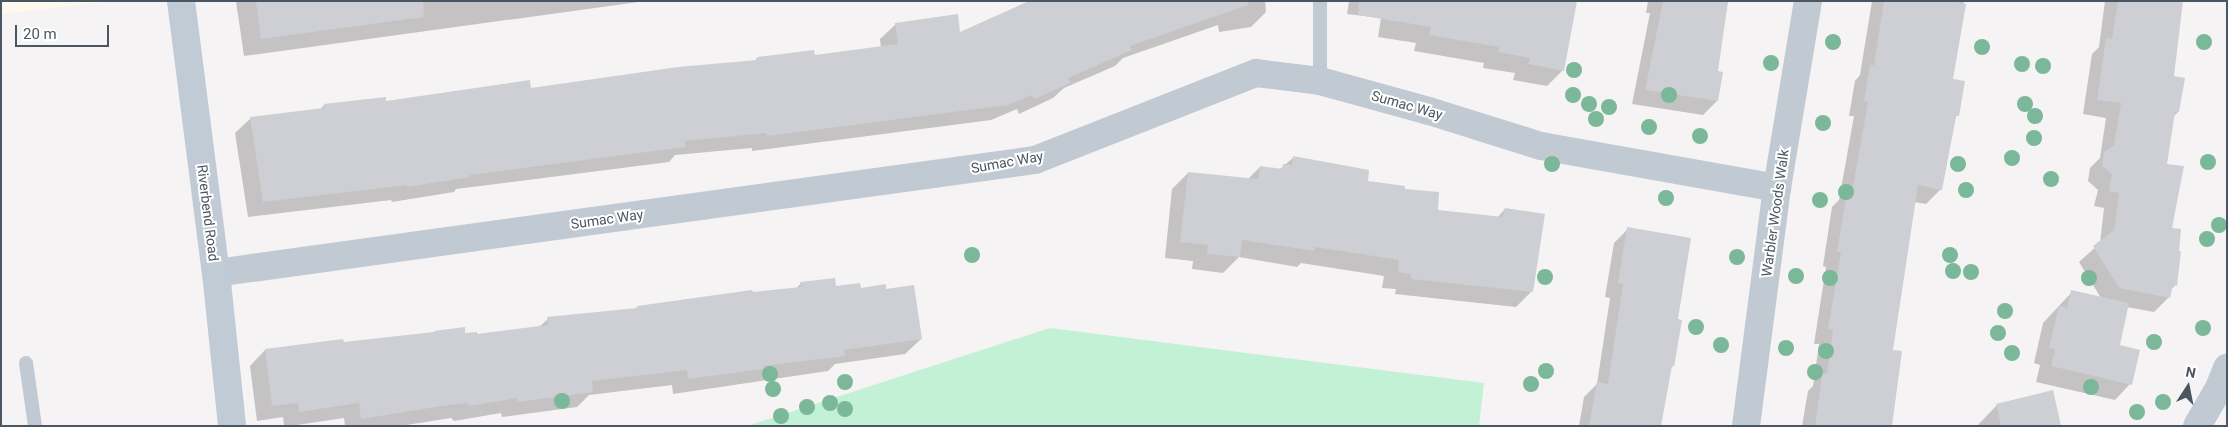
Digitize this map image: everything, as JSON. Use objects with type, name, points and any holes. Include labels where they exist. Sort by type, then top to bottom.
[{"type":"street","name":"Riverbend Road","points":[[181,1],[216,273],[232,426]]},
{"type":"street","name":"Warbler Woods Walk","points":[[1746,426],[1777,188],[1808,1]]},
{"type":"street","name":"Sumac Way","points":[[216,273],[1035,160],[1256,73],[1320,81],[1429,111],[1541,146],[1777,188]]},
{"type":"street","points":[[2198,426],[2219,388],[2227,368]]},
{"type":"lane","points":[[1320,1],[1320,81]]},
{"type":"lane","points":[[26,363],[34,426]]},
{"type":"shaded area","points":[[1,1],[110,1],[1,14]]},
{"type":"green space","points":[[1050,328],[1484,383],[1479,426],[747,426]]},
{"type":"building","points":[[256,1],[423,1],[424,17],[261,39]]},
{"type":"building","points":[[1029,1],[1248,1],[1248,5],[1130,46],[1132,50],[1068,78],[1070,83],[1034,99],[1032,95],[1008,105],[767,136],[767,133],[685,141],[685,147],[470,175],[470,177],[407,187],[407,185],[263,202],[250,117],[324,108],[324,104],[386,97],[386,101],[530,80],[531,88],[678,67],[757,60],[757,57],[814,50],[815,55],[898,44],[895,23],[958,14],[960,32]]},
{"type":"building","points":[[1359,1],[1577,1],[1564,71],[1528,64],[1530,58],[1498,52],[1499,47],[1429,35],[1431,27],[1358,15]]},
{"type":"building","points":[[1663,1],[1728,1],[1718,71],[1723,72],[1718,101],[1645,90]]},
{"type":"building","points":[[1884,1],[1950,1],[1966,4],[1953,79],[1965,81],[1959,116],[1956,116],[1942,190],[1918,185],[1893,350],[1902,351],[1892,426],[1815,426],[1822,375],[1827,373],[1833,330],[1828,329],[1841,252],[1837,252],[1847,191],[1852,192],[1868,102],[1864,101],[1870,65],[1874,65]]},
{"type":"building","points":[[2118,1],[2183,1],[2174,76],[2185,78],[2179,112],[2175,112],[2167,164],[2184,166],[2172,228],[2181,229],[2179,251],[2181,251],[2177,286],[2173,285],[2170,298],[2119,288],[2093,246],[2114,230],[2119,193],[2109,191],[2112,174],[2102,166],[2104,152],[2114,145],[2121,103],[2097,100],[2106,38],[2112,39]]},
{"type":"building","points":[[1293,156],[1369,170],[1368,181],[1405,186],[1405,189],[1439,192],[1438,210],[1503,217],[1505,208],[1545,214],[1533,292],[1411,279],[1411,274],[1398,272],[1399,260],[1315,247],[1314,251],[1242,240],[1240,257],[1207,254],[1208,245],[1180,242],[1188,172],[1258,179],[1260,166],[1282,169],[1283,164],[1292,165]]},
{"type":"building","points":[[1627,227],[1691,238],[1678,319],[1682,320],[1674,367],[1672,366],[1661,426],[1589,426],[1597,382],[1608,384],[1623,284],[1618,283]]},
{"type":"building","points":[[835,278],[836,286],[860,283],[861,288],[886,284],[886,289],[914,285],[922,339],[844,350],[845,356],[763,366],[763,369],[688,379],[687,370],[592,381],[593,392],[517,402],[517,398],[470,406],[467,403],[361,419],[359,403],[299,412],[298,403],[272,406],[265,349],[343,339],[344,342],[465,327],[465,333],[477,332],[477,334],[548,325],[547,317],[637,308],[637,306],[752,290],[753,292],[801,287],[800,282]]},
{"type":"building","points":[[2071,290],[2129,303],[2120,345],[2140,350],[2132,385],[2051,366],[2055,349],[2049,348],[2059,306],[2067,308]]},
{"type":"building","points":[[2053,390],[2061,426],[2001,426],[1996,404]]}]
